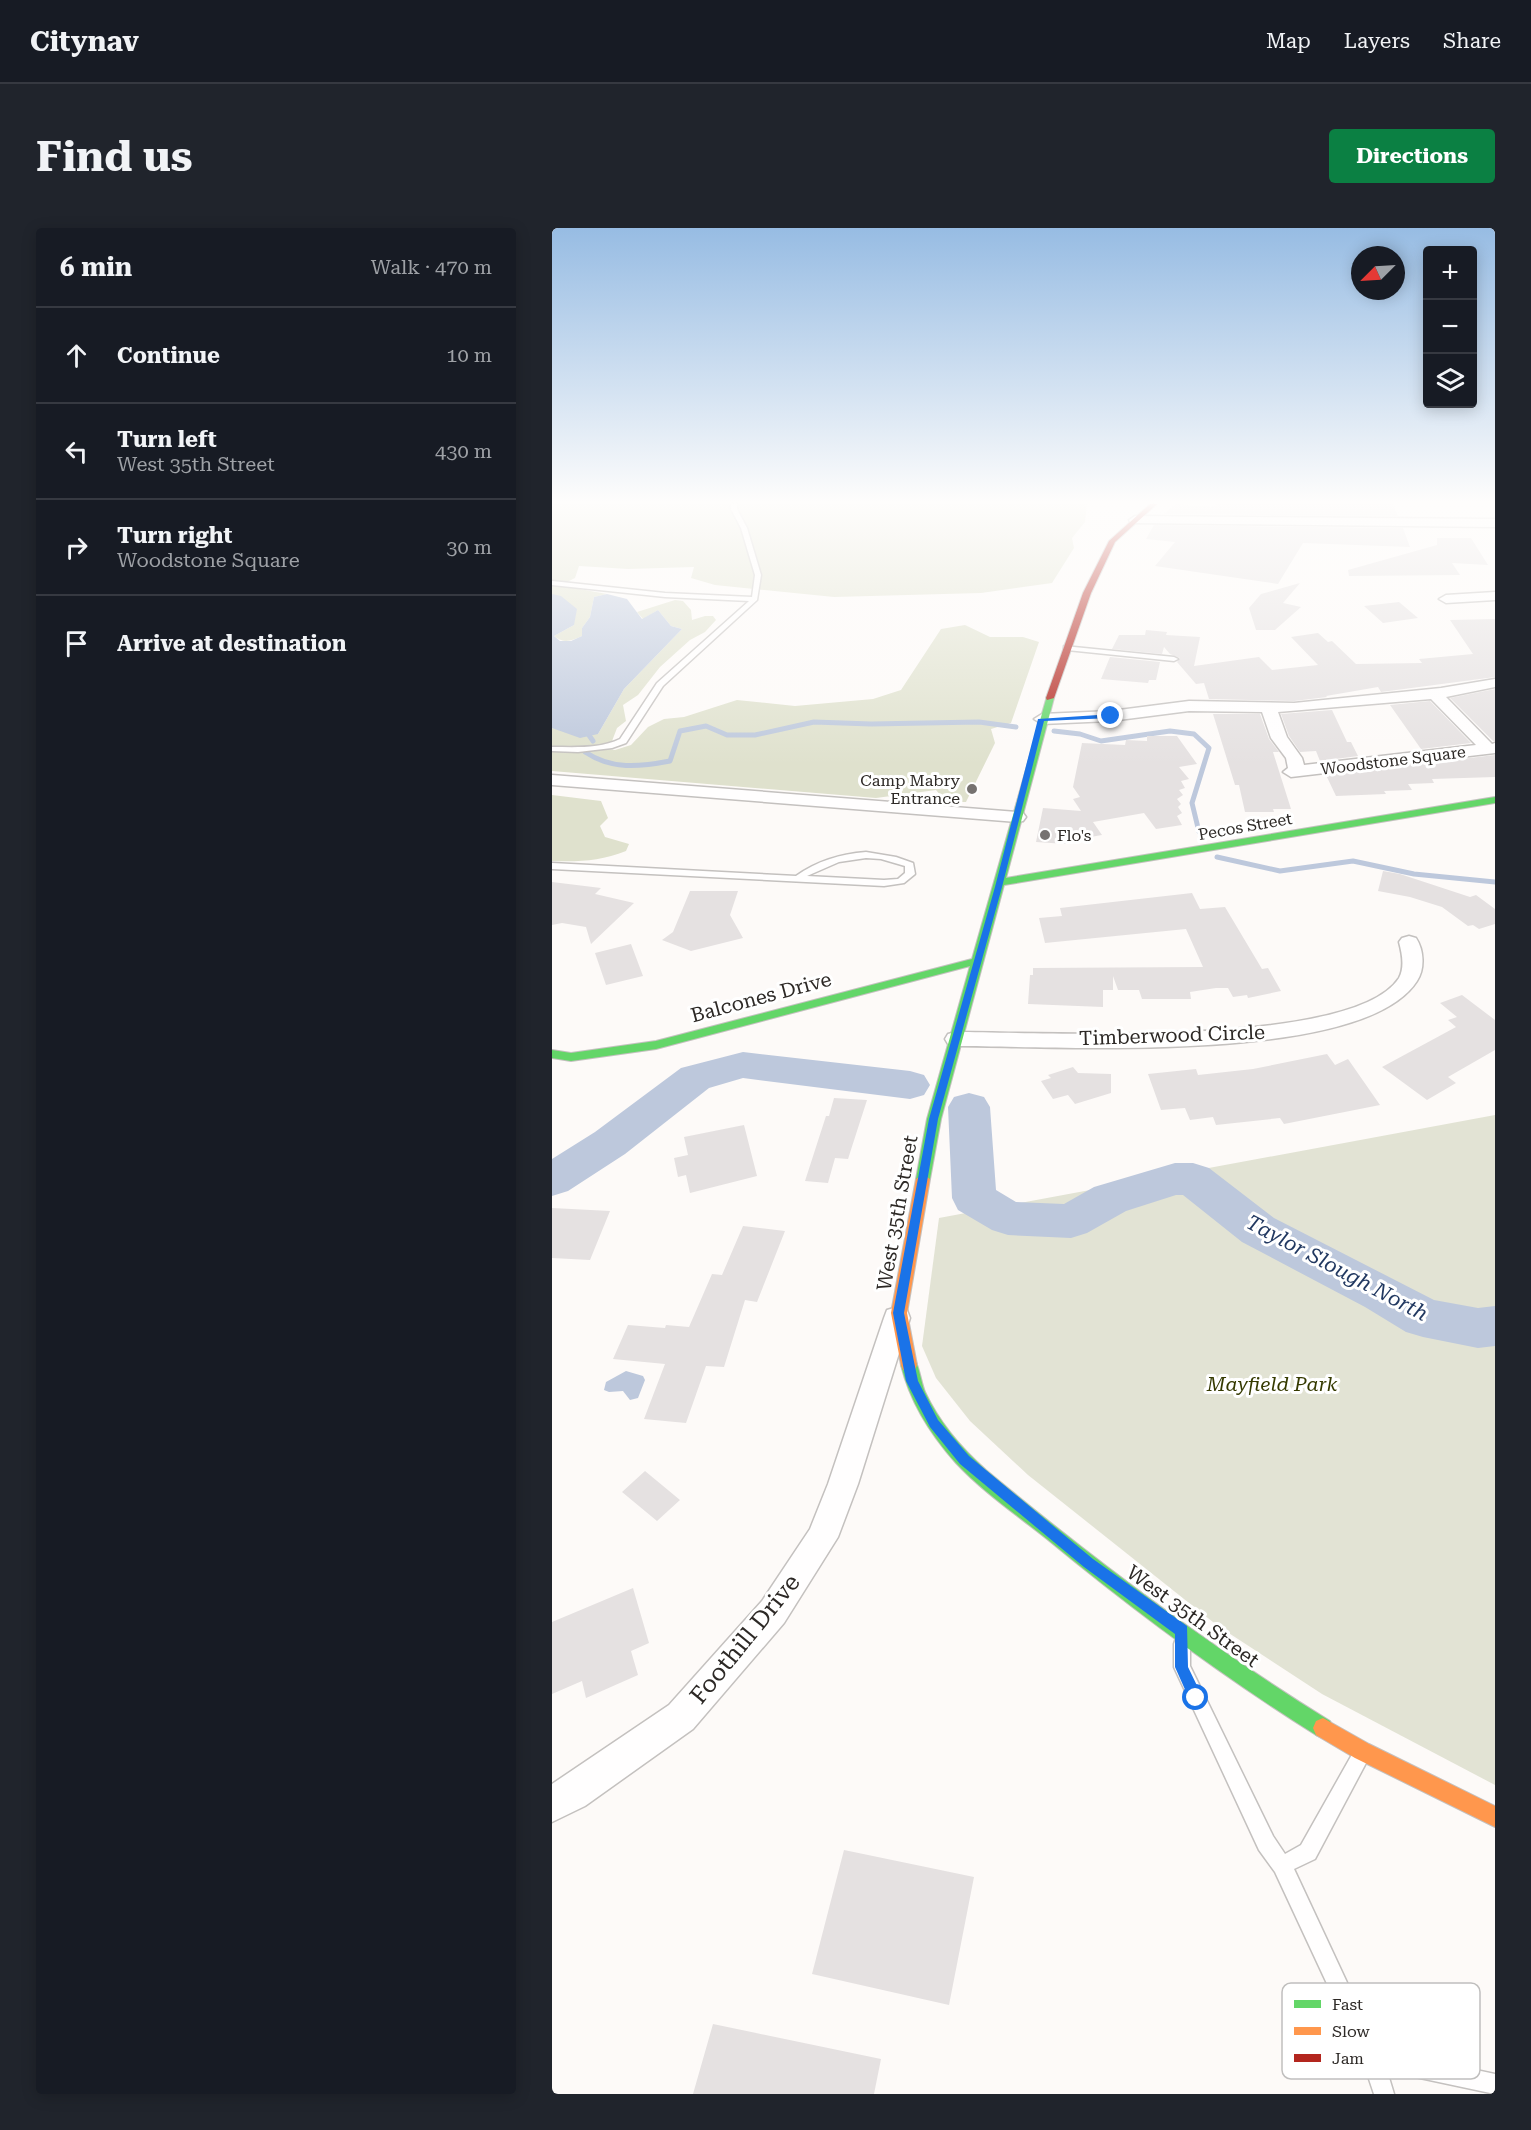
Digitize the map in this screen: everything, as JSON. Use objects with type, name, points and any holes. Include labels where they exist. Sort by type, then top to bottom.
[{"type":"street","name":"West 35th Street","points":[[1088,591],[1042,719],[1000,882],[934,1119],[899,1313],[912,1381],[934,1424],[964,1460],[1089,1563],[1262,1691],[1362,1752],[1495,1817]]},
{"type":"street","points":[[1446,599],[1495,596]]},
{"type":"street","points":[[1042,719],[1111,716],[1189,706],[1294,708],[1434,693],[1495,683]]},
{"type":"street","name":"Woodstone Square","points":[[1434,693],[1491,748]]},
{"type":"street","name":"Woodstone Square","points":[[1268,707],[1279,738],[1294,758],[1294,772],[1491,748]]},
{"type":"street","points":[[552,780],[1017,817]]},
{"type":"street","name":"Pecos Street","points":[[1000,882],[1495,800]]},
{"type":"street","name":"Timberwood Circle","points":[[956,1039],[1177,1039],[1304,1028],[1341,1020],[1387,999],[1408,980],[1414,962],[1409,942]]},
{"type":"street","name":"Balcones Drive","points":[[552,1054],[572,1057],[656,1045],[977,960]]},
{"type":"street","name":"Foothill Drive","points":[[552,1804],[572,1793],[681,1717],[773,1611],[822,1537],[843,1484],[899,1313]]},
{"type":"lane","points":[[622,591],[665,596],[756,598]]},
{"type":"lane","points":[[552,749],[578,750],[612,746],[623,741],[660,686],[756,598],[757,591]]},
{"type":"lane","points":[[1067,648],[1174,659]]},
{"type":"lane","points":[[552,866],[884,884],[901,881],[910,874],[910,865],[874,856],[853,856],[813,867],[796,879]]},
{"type":"lane","points":[[1182,1631],[1182,1667],[1266,1843],[1282,1864],[1337,1983]]},
{"type":"lane","points":[[1282,1864],[1308,1852],[1362,1752]]},
{"type":"lane","points":[[1379,2079],[1384,2094]]},
{"type":"lane","points":[[1471,2079],[1495,2084]]},
{"type":"green space","points":[[552,591],[591,591],[607,594],[594,597],[590,617],[582,628],[582,636],[568,641],[554,636],[574,625]]},
{"type":"green space","points":[[775,591],[995,591],[981,593],[834,597]]},
{"type":"green space","points":[[675,600],[683,601],[691,610],[692,620],[713,616],[716,620],[705,632],[690,640],[660,667],[638,695],[623,705],[626,721],[617,728],[609,749],[615,750],[631,745],[648,727],[664,719],[684,717],[737,700],[795,706],[873,699],[901,690],[941,629],[965,625],[990,637],[1023,637],[1039,642],[1011,723],[991,729],[995,743],[966,802],[946,802],[936,790],[876,798],[552,771],[552,728],[598,734],[624,689],[682,629],[671,626],[658,610],[643,619],[637,612]]},
{"type":"green space","points":[[552,795],[601,801],[608,818],[600,826],[605,837],[629,844],[626,851],[590,860],[552,861]]},
{"type":"green space","name":"Mayfield Park","points":[[1495,1115],[1495,1785],[1322,1694],[1218,1626],[1028,1475],[970,1421],[936,1378],[922,1346],[939,1218]]},
{"type":"water","points":[[552,594],[561,596],[577,609],[574,625],[554,636],[560,641],[571,641],[582,636],[582,628],[590,617],[594,597],[607,594],[627,599],[642,619],[658,610],[671,626],[682,629],[624,689],[598,734],[580,738],[552,728]]},
{"type":"water","points":[[626,1371],[643,1376],[645,1380],[638,1398],[630,1400],[623,1391],[604,1390],[606,1382]]},
{"type":"building","points":[[1271,591],[1293,591],[1283,603],[1301,607],[1275,630],[1256,630],[1249,608],[1261,594]]},
{"type":"building","points":[[1399,602],[1418,618],[1383,623],[1364,606]]},
{"type":"building","points":[[1495,619],[1495,677],[1381,692],[1378,687],[1294,701],[1209,699],[1204,683],[1196,684],[1177,662],[1180,658],[1170,654],[1164,647],[1162,654],[1112,649],[1119,635],[1145,635],[1146,630],[1167,632],[1166,635],[1200,637],[1194,666],[1259,657],[1272,670],[1318,665],[1291,637],[1318,633],[1328,642],[1332,641],[1356,664],[1422,663],[1419,659],[1473,654],[1450,620]]},
{"type":"building","points":[[1110,657],[1160,662],[1156,680],[1149,680],[1148,683],[1101,679]]},
{"type":"building","points":[[1495,689],[1495,741],[1493,741],[1450,698]]},
{"type":"building","points":[[1430,701],[1471,743],[1421,749],[1390,705]]},
{"type":"building","points":[[1332,710],[1347,742],[1351,742],[1358,756],[1320,761],[1316,751],[1300,752],[1289,736],[1281,714]]},
{"type":"building","points":[[1213,714],[1260,714],[1269,739],[1279,752],[1273,752],[1291,809],[1273,809],[1274,812],[1245,812],[1239,785],[1235,785]]},
{"type":"building","points":[[1147,736],[1177,736],[1197,764],[1179,767],[1189,779],[1181,781],[1185,788],[1179,790],[1183,795],[1177,799],[1181,804],[1178,807],[1182,813],[1177,816],[1182,825],[1156,829],[1144,813],[1093,822],[1102,835],[1067,841],[1066,844],[1036,842],[1043,808],[1081,811],[1073,799],[1080,797],[1073,787],[1082,743],[1125,745],[1126,740],[1147,741]]},
{"type":"building","points":[[1495,755],[1495,777],[1432,779],[1434,783],[1408,784],[1412,790],[1384,791],[1386,794],[1336,796],[1326,775]]},
{"type":"building","points":[[1383,871],[1400,874],[1470,897],[1476,895],[1495,909],[1495,924],[1479,929],[1473,925],[1468,926],[1442,907],[1410,897],[1378,891]]},
{"type":"building","points":[[552,882],[601,888],[595,894],[634,903],[591,944],[586,927],[562,923],[552,925]]},
{"type":"building","points":[[690,891],[738,891],[730,915],[743,938],[691,951],[662,940],[673,932]]},
{"type":"building","points":[[1192,893],[1200,909],[1225,907],[1262,969],[1268,968],[1281,991],[1248,998],[1247,995],[1233,997],[1228,988],[1216,988],[1190,992],[1191,999],[1142,999],[1139,990],[1118,990],[1113,976],[1113,990],[1103,990],[1103,1007],[1028,1004],[1030,975],[1033,975],[1033,968],[1203,967],[1186,929],[1045,943],[1039,918],[1062,916],[1060,908]]},
{"type":"building","points":[[631,944],[643,976],[606,985],[595,953]]},
{"type":"building","points":[[1462,995],[1495,1020],[1495,1050],[1448,1077],[1456,1083],[1427,1100],[1382,1067],[1456,1027],[1448,1020],[1457,1017],[1440,1003]]},
{"type":"building","points":[[1327,1054],[1335,1065],[1348,1059],[1380,1105],[1284,1124],[1280,1118],[1216,1125],[1213,1117],[1190,1120],[1185,1108],[1161,1110],[1148,1074],[1196,1069],[1198,1075],[1253,1069]]},
{"type":"building","points":[[1073,1067],[1078,1073],[1111,1074],[1111,1093],[1075,1104],[1068,1095],[1053,1099],[1041,1081],[1051,1078],[1048,1075]]},
{"type":"building","points":[[834,1098],[867,1100],[848,1159],[835,1158],[828,1183],[805,1181],[826,1116],[829,1116]]},
{"type":"building","points":[[744,1125],[757,1176],[690,1193],[686,1175],[678,1177],[674,1158],[688,1155],[684,1137]]},
{"type":"building","points":[[552,1208],[610,1211],[590,1260],[552,1258]]},
{"type":"building","points":[[743,1226],[785,1231],[757,1302],[745,1300],[724,1367],[706,1366],[686,1423],[644,1419],[665,1364],[613,1359],[628,1325],[689,1327],[712,1274],[722,1275]]},
{"type":"building","points":[[645,1471],[680,1500],[657,1521],[622,1492]]},
{"type":"building","points":[[633,1588],[649,1643],[631,1651],[638,1675],[586,1698],[582,1681],[552,1694],[552,1622]]},
{"type":"building","points":[[844,1850],[974,1877],[949,2005],[812,1974]]},
{"type":"building","points":[[713,2024],[881,2059],[874,2094],[693,2094]]},
{"type":"waterway","points":[[585,752],[605,762],[626,766],[670,761],[680,731],[706,726],[727,735],[755,735],[814,722],[871,724],[979,722],[1016,727]]},
{"type":"waterway","points":[[584,728],[593,741]]},
{"type":"waterway","points":[[1054,731],[1080,734],[1101,741],[1170,731],[1194,734],[1209,748],[1192,803],[1199,832]]},
{"type":"waterway","points":[[1217,857],[1280,871],[1353,861],[1414,874],[1495,882]]},
{"type":"waterway","name":"Taylor Slough North","points":[[552,1180],[610,1143],[695,1078],[743,1065],[910,1085]]},
{"type":"waterway","name":"Taylor Slough North","points":[[969,1107],[974,1198],[1008,1218],[1071,1221],[1110,1199],[1175,1179],[1193,1179],[1258,1230],[1382,1294],[1423,1318],[1478,1328],[1495,1326]]},
{"type":"traffic: fast","points":[[923,1179],[934,1119],[1050,698]]},
{"type":"traffic: fast","points":[[1000,882],[1495,800]]},
{"type":"traffic: fast","points":[[552,1054],[571,1057],[656,1045],[977,961]]},
{"type":"traffic: fast","points":[[909,1365],[912,1378],[929,1414],[953,1448],[980,1476],[1181,1633],[1251,1682],[1323,1728]]},
{"type":"traffic: slow","points":[[909,1365],[899,1313],[923,1179]]},
{"type":"traffic: slow","points":[[1323,1728],[1362,1751],[1495,1817]]},
{"type":"traffic: jam","points":[[1050,698],[1088,591]]},
{"type":"place","name":"Camp Mabry Entrance","points":[[972,789]]},
{"type":"place","name":"Flo's","points":[[1045,835]]},
{"type":"route","points":[[1111,716],[1042,719],[999,887],[934,1119],[899,1313],[912,1381],[934,1424],[964,1460],[1089,1563],[1182,1631],[1182,1667],[1196,1698]]}]
